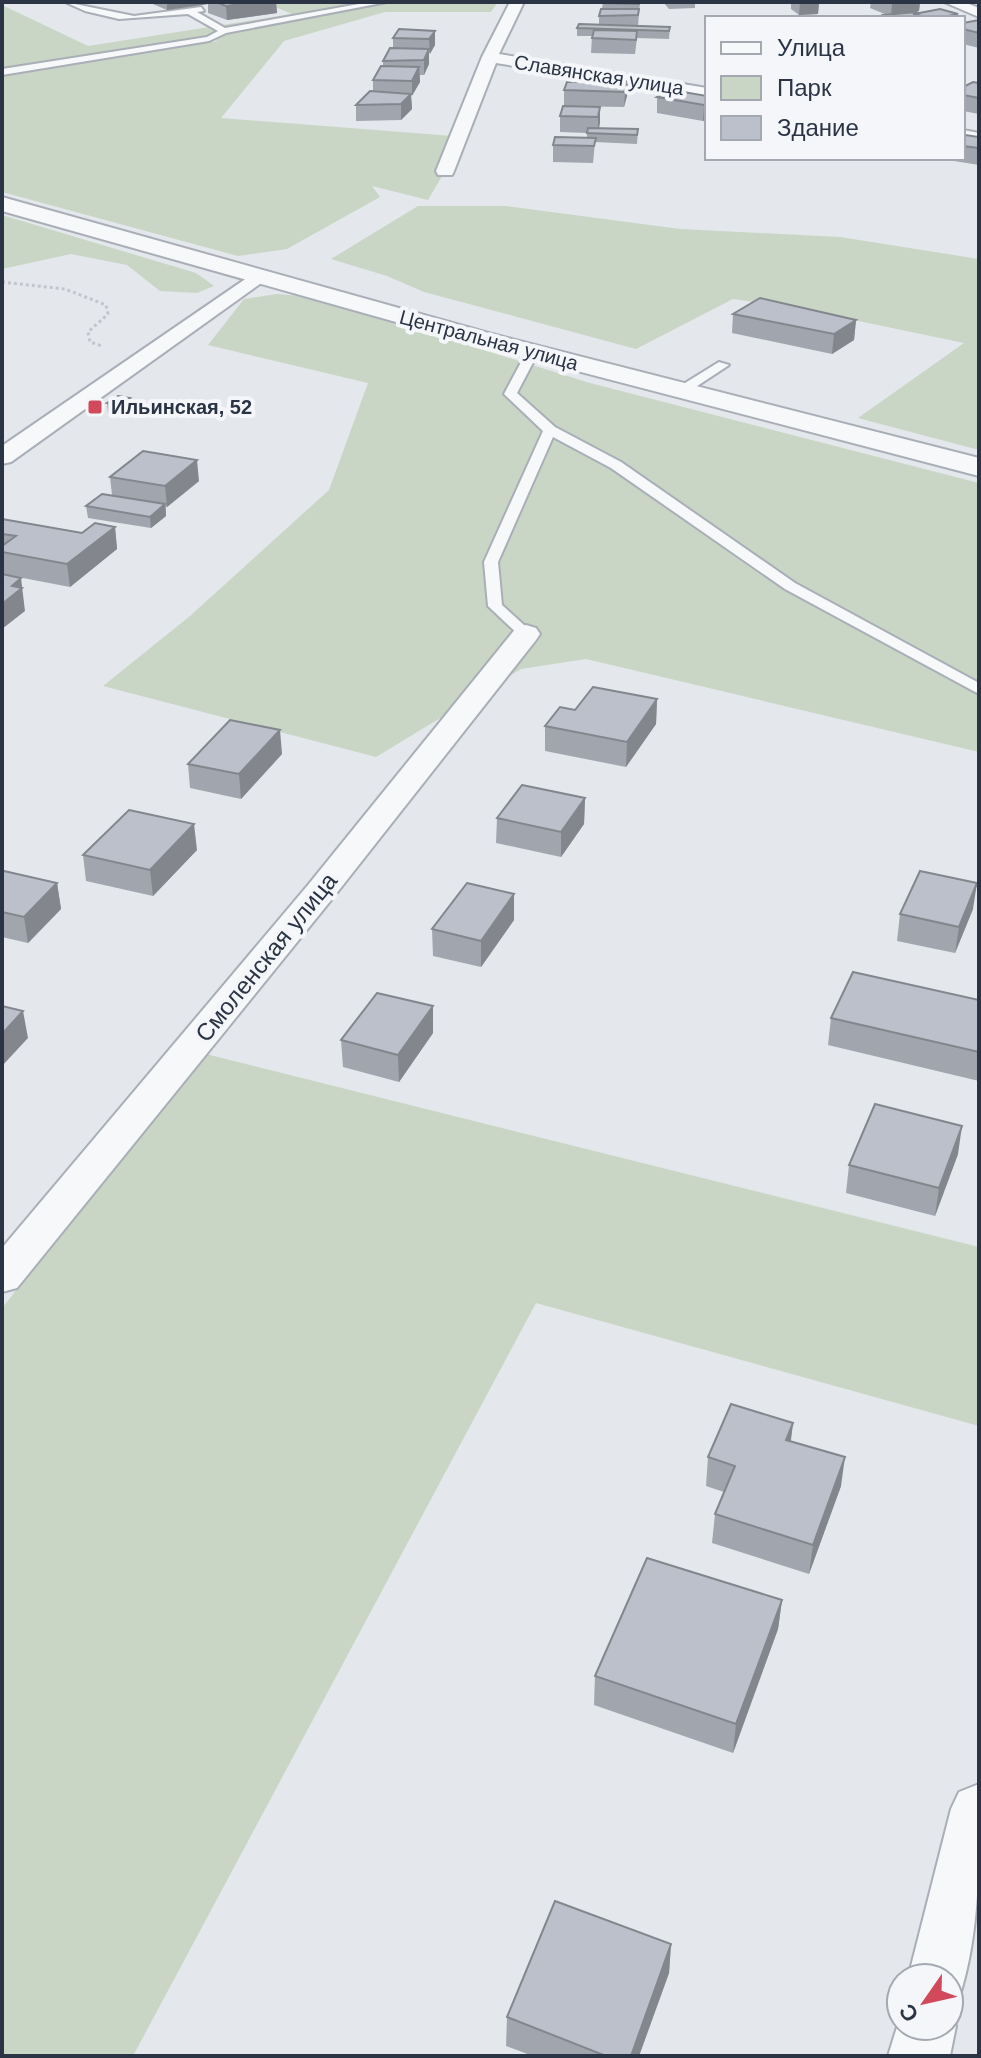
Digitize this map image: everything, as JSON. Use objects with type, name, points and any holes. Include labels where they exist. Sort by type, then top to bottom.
[{"type":"street","points":[[445,171],[490,57],[517,2]]},
{"type":"street","points":[[951,2],[979,13]]},
{"type":"street","name":"Славянская улица","points":[[490,57],[705,93]]},
{"type":"street","name":"Центральная улица","points":[[2,204],[532,353],[979,467]]},
{"type":"street","points":[[2,457],[257,277]]},
{"type":"street","name":"Смоленская улица","points":[[2,1277],[320,892],[526,634]]},
{"type":"street","points":[[942,1962],[979,1809]]},
{"type":"lane","points":[[69,2],[102,17],[125,20],[205,8]]},
{"type":"lane","points":[[2,72],[209,39],[224,31],[383,2]]},
{"type":"lane","points":[[189,11],[224,31]]},
{"type":"lane","points":[[532,353],[510,394],[550,430],[616,465],[790,586],[979,689]]},
{"type":"lane","points":[[681,391],[723,365]]},
{"type":"lane","points":[[526,634],[495,606],[491,562],[550,430]]},
{"type":"path","points":[[2,282],[65,289],[106,305],[108,314],[88,332],[90,342],[144,357]]},
{"type":"green space","points":[[264,2],[498,2],[491,12],[385,12],[284,41],[221,118],[465,137],[428,200],[372,186],[380,197],[287,249],[238,256],[2,192],[2,74],[218,41],[204,38],[2,68],[2,5],[88,46],[292,14]]},
{"type":"green space","points":[[418,206],[506,206],[680,229],[840,237],[979,259],[979,450],[858,418],[964,343],[801,309],[733,299],[636,349],[424,292],[387,276],[331,259]]},
{"type":"green space","points":[[2,215],[196,273],[214,286],[197,293],[160,291],[127,265],[71,254],[2,269]]},
{"type":"green space","points":[[277,294],[313,297],[590,383],[979,483],[979,752],[586,659],[521,669],[376,757],[103,686],[190,616],[329,490],[368,383],[208,345],[244,299]]},
{"type":"green space","points":[[206,1054],[979,1247],[979,1426],[536,1303],[133,2056],[2,2056],[2,1308]]},
{"type":"building","points":[[216,2],[254,2],[226,6]]},
{"type":"building","points":[[639,2],[639,4],[602,3]]},
{"type":"building","points":[[601,9],[639,9],[638,15],[599,16]]},
{"type":"building","points":[[940,9],[958,14],[922,16],[914,14]]},
{"type":"building","points":[[916,12],[918,13],[914,16],[884,15]]},
{"type":"building","points":[[979,20],[979,33],[965,30],[965,23]]},
{"type":"building","points":[[579,24],[670,27],[669,31],[577,28]]},
{"type":"building","points":[[399,29],[435,31],[429,39],[393,38]]},
{"type":"building","points":[[594,30],[637,31],[636,40],[592,38]]},
{"type":"building","points":[[390,48],[429,49],[424,60],[383,61]]},
{"type":"building","points":[[381,66],[419,67],[412,81],[373,80]]},
{"type":"building","points":[[628,81],[625,92],[564,90],[567,82]]},
{"type":"building","points":[[979,83],[979,98],[965,95],[965,86]]},
{"type":"building","points":[[672,90],[705,96],[705,105],[704,105],[657,97]]},
{"type":"building","points":[[370,91],[411,94],[401,104],[356,105]]},
{"type":"building","points":[[563,106],[600,107],[598,117],[560,116]]},
{"type":"building","points":[[588,128],[638,129],[637,135],[587,133]]},
{"type":"building","points":[[965,135],[979,137],[979,148],[965,146]]},
{"type":"building","points":[[555,137],[596,138],[594,146],[553,145]]},
{"type":"building","points":[[760,298],[856,320],[834,334],[733,314]]},
{"type":"building","points":[[118,396],[130,398],[120,405],[107,403]]},
{"type":"building","points":[[143,451],[197,460],[165,486],[110,477]]},
{"type":"building","points":[[102,494],[165,504],[150,517],[86,506]]},
{"type":"building","points":[[2,519],[82,533],[95,523],[115,527],[67,564],[2,552],[2,546],[16,536],[2,534]]},
{"type":"building","points":[[2,574],[21,578],[12,586],[22,588],[2,604]]},
{"type":"building","points":[[593,687],[657,699],[627,742],[545,726],[560,707],[575,710]]},
{"type":"building","points":[[230,720],[280,730],[239,774],[188,764]]},
{"type":"building","points":[[522,785],[585,798],[561,832],[497,818]]},
{"type":"building","points":[[129,810],[194,824],[150,870],[83,855]]},
{"type":"building","points":[[4,871],[57,883],[24,917],[2,912]]},
{"type":"building","points":[[920,871],[977,883],[959,927],[900,914]]},
{"type":"building","points":[[467,883],[514,894],[481,941],[432,929]]},
{"type":"building","points":[[853,972],[979,1000],[979,1052],[831,1018]]},
{"type":"building","points":[[377,993],[433,1006],[398,1055],[341,1040]]},
{"type":"building","points":[[2,1006],[23,1011],[2,1034]]},
{"type":"building","points":[[875,1104],[962,1126],[939,1188],[849,1165]]},
{"type":"building","points":[[731,1404],[793,1423],[786,1440],[845,1457],[813,1545],[715,1514],[735,1466],[708,1457]]},
{"type":"building","points":[[647,1558],[782,1600],[736,1724],[595,1676]]},
{"type":"building","points":[[555,1901],[671,1944],[631,2056],[606,2056],[507,2017]]},
{"type":"place","name":"Ильинская, 52","points":[[95,407]]}]
